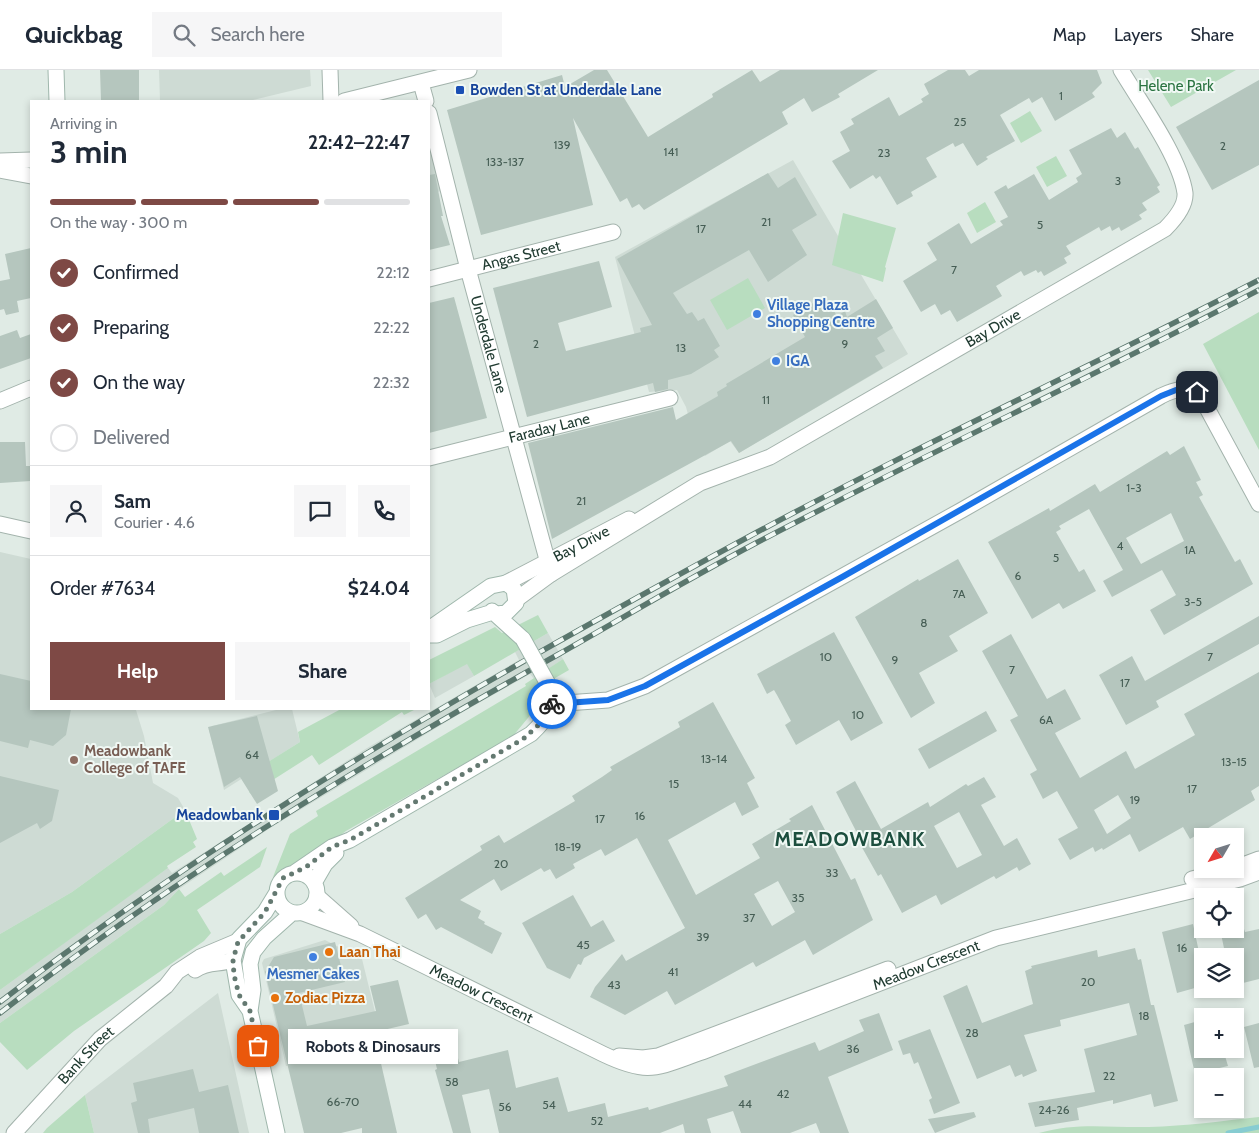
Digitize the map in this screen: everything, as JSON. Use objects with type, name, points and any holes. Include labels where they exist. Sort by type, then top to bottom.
[{"type":"street","points":[[56,70],[57,100]]},
{"type":"street","points":[[330,70],[330,100]]},
{"type":"street","points":[[348,100],[469,70]]},
{"type":"street","name":"Bay Drive","points":[[506,583],[549,568],[619,534],[658,507],[700,483],[770,457],[1165,229],[1176,216],[1185,194],[1177,169],[1162,139],[1121,70]]},
{"type":"street","points":[[421,83],[426,100]]},
{"type":"street","name":"Underdale Lane","points":[[430,117],[468,269],[549,568]]},
{"type":"street","points":[[0,161],[30,160]]},
{"type":"street","points":[[0,170],[30,176]]},
{"type":"street","name":"Angas Street","points":[[430,279],[613,232]]},
{"type":"street","points":[[0,401],[30,388]]},
{"type":"street","points":[[552,704],[608,700],[645,686],[844,576],[1161,396],[1176,390],[1197,392],[1206,403],[1259,504]]},
{"type":"street","name":"Faraday Lane","points":[[430,458],[670,398]]},
{"type":"street","points":[[0,524],[30,531]]},
{"type":"street","name":"Bay Drive","points":[[516,602],[549,568]]},
{"type":"street","points":[[297,913],[280,905],[276,894],[279,883],[283,878],[294,873],[332,847],[350,840],[523,739],[544,720],[552,704],[553,697],[548,684],[516,625],[514,589],[506,583],[495,584],[430,628]]},
{"type":"street","points":[[487,590],[485,600],[495,613],[516,625]]},
{"type":"street","points":[[430,636],[437,635],[467,620],[495,613],[506,613],[516,602]]},
{"type":"street","points":[[277,1133],[250,1011],[253,990],[252,958],[264,938],[297,913],[313,905],[315,889],[325,864],[350,840]]},
{"type":"street","points":[[1244,865],[1259,859]]},
{"type":"street","name":"Meadow Crescent","points":[[297,913],[360,934],[628,1066],[641,1068],[662,1066],[996,938],[1240,879],[1259,872]]},
{"type":"street","points":[[294,873],[306,875],[315,889]]},
{"type":"street","name":"Meadow Crescent","points":[[603,1054],[643,1058],[658,1056],[991,930],[1196,878]]},
{"type":"street","name":"Meadow Crescent","points":[[315,889],[360,934]]},
{"type":"street","name":"Bank Street","points":[[14,1133],[100,1039],[166,986],[208,962],[222,964],[233,960],[238,942],[265,912],[276,894]]},
{"type":"street","name":"Bank Street","points":[[166,986],[177,972],[200,957],[238,942]]},
{"type":"street","points":[[250,1011],[239,995],[233,960],[252,958]]},
{"type":"shaded area","points":[[159,70],[310,70],[311,86],[253,100],[160,100]]},
{"type":"shaded area","points":[[430,146],[441,191],[430,194]]},
{"type":"shaded area","name":"Village Plaza Shopping Centre","points":[[793,160],[908,354],[739,453],[730,441],[705,456],[694,437],[686,407],[677,390],[649,392],[615,257]]},
{"type":"shaded area","name":"Meadowbank College of TAFE","points":[[0,552],[30,559],[30,710],[136,710],[144,736],[153,783],[178,798],[185,810],[72,892],[0,934]]},
{"type":"shaded area","points":[[548,633],[563,659],[534,679],[530,674],[461,713],[270,828],[179,889],[164,905],[0,1023],[0,990],[127,897],[168,868],[172,873],[367,748],[519,660],[515,652]]},
{"type":"shaded area","points":[[467,663],[474,676],[435,698],[430,683]]},
{"type":"shaded area","points":[[276,710],[292,710],[300,742],[224,790],[209,730],[212,726]]},
{"type":"shaded area","points":[[325,940],[362,959],[384,1048],[286,1066],[262,963],[264,959]]},
{"type":"shaded area","points":[[218,993],[249,1133],[94,1133],[85,1095]]},
{"type":"green space","name":"Helene Park","points":[[1148,70],[1236,70],[1171,107]]},
{"type":"green space","points":[[1030,111],[1042,131],[1021,143],[1010,123]]},
{"type":"green space","points":[[1056,156],[1067,176],[1047,187],[1036,167]]},
{"type":"green space","points":[[985,202],[996,222],[977,233],[967,213]]},
{"type":"green space","points":[[843,213],[896,228],[885,267],[883,282],[832,265]]},
{"type":"green space","points":[[748,278],[765,308],[727,330],[710,300]]},
{"type":"green space","points":[[1259,312],[1259,450],[1203,344]]},
{"type":"green space","points":[[538,615],[548,633],[474,676],[467,664],[430,683],[430,660],[495,627],[502,633]]},
{"type":"green space","points":[[563,659],[569,670],[536,689],[539,695],[537,707],[513,736],[346,831],[323,848],[273,877],[290,834],[318,816],[316,811],[526,686],[525,684]]},
{"type":"green space","points":[[339,710],[414,710],[404,715],[402,712],[319,765],[312,755],[251,794],[249,792],[252,790],[244,777],[300,742],[298,732]]},
{"type":"green space","points":[[185,810],[197,839],[193,842],[196,847],[167,866],[168,868],[0,990],[0,934],[72,892]]},
{"type":"green space","points":[[267,847],[260,867],[197,910],[211,933],[204,941],[74,1031],[27,1070],[0,1042],[0,1023],[164,905],[179,889],[185,897],[221,872],[224,876]]},
{"type":"green space","points":[[85,1095],[94,1133],[43,1133],[47,1128]]},
{"type":"green space","points":[[1259,1117],[1259,1133],[1039,1133],[1080,1127],[1163,1126]]},
{"type":"building","points":[[100,70],[139,70],[139,100],[101,100]]},
{"type":"building","points":[[594,70],[607,70],[648,137],[713,97],[712,94],[752,70],[760,82],[780,70],[878,70],[838,94],[840,97],[812,112],[804,98],[782,112],[788,124],[644,210],[639,204],[632,208],[627,198],[620,202],[573,118],[593,205],[481,235],[447,110],[562,75],[565,87]]},
{"type":"building","points":[[948,70],[965,70],[969,76],[979,70],[1097,70],[1102,83],[1092,93],[1095,97],[1055,121],[1042,97],[1032,103],[1029,98],[1000,115],[1015,141],[986,157],[988,159],[977,166],[963,143],[955,147],[953,143],[926,158],[937,177],[911,192],[913,196],[897,205],[880,176],[876,179],[873,175],[850,189],[832,161],[850,151],[840,132],[854,124],[851,119],[889,97],[899,116],[923,102],[921,99],[929,94],[924,84]]},
{"type":"building","points":[[1259,80],[1259,165],[1212,190],[1176,127]]},
{"type":"building","points":[[1111,128],[1117,138],[1125,132],[1135,149],[1138,147],[1160,185],[1157,187],[1160,192],[1142,203],[1147,210],[1139,215],[1142,219],[1121,231],[1119,227],[1112,231],[1110,226],[1101,231],[1099,227],[1066,246],[1071,254],[1064,258],[1067,263],[1044,276],[1041,271],[1038,273],[1036,270],[1024,276],[1021,271],[996,286],[1002,296],[957,322],[950,310],[941,315],[935,304],[921,312],[903,281],[937,260],[927,243],[959,223],[971,244],[1003,225],[1000,221],[1008,217],[994,192],[1006,185],[1008,189],[1034,174],[1049,200],[1078,182],[1076,178],[1082,174],[1069,150]]},
{"type":"building","points":[[768,173],[778,188],[795,177],[817,215],[792,230],[807,255],[768,282],[749,250],[673,293],[687,314],[692,312],[698,321],[704,318],[720,346],[714,350],[719,357],[691,374],[668,380],[668,389],[655,392],[653,383],[527,417],[493,288],[599,261],[612,307],[558,323],[566,351],[641,332],[640,328],[652,325],[617,259]]},
{"type":"building","points":[[435,174],[443,216],[441,216],[450,245],[430,250],[430,175]]},
{"type":"building","points":[[30,248],[30,298],[17,301],[19,312],[6,315],[4,309],[0,310],[0,281],[10,279],[5,254]]},
{"type":"building","points":[[825,296],[837,316],[845,311],[847,317],[876,299],[893,328],[877,338],[885,351],[875,356],[883,368],[739,453],[731,441],[552,539],[528,443],[673,407],[676,420],[718,396],[717,392],[727,386],[726,384],[805,337],[793,315]]},
{"type":"building","points":[[454,297],[487,418],[430,433],[430,303]]},
{"type":"building","points":[[17,330],[20,338],[30,334],[30,358],[0,369],[0,336]]},
{"type":"building","points":[[0,442],[25,442],[26,466],[30,466],[30,481],[0,483]]},
{"type":"building","points":[[1184,446],[1201,480],[1196,482],[1203,495],[1199,497],[1235,562],[1240,559],[1253,584],[1164,635],[1150,610],[1176,595],[1162,570],[1112,597],[1103,581],[1123,570],[1089,509],[1059,526],[1061,529],[1056,532],[1079,572],[1084,569],[1096,591],[1063,609],[1059,603],[1032,619],[988,542],[1049,508],[1050,511],[1095,484],[1100,492],[1167,451],[1170,455]],"holes":[[[1171,513],[1184,541],[1141,564],[1126,538]]]},
{"type":"building","points":[[958,559],[988,613],[949,636],[958,651],[919,673],[935,703],[911,718],[855,617],[918,579],[919,581]]},
{"type":"building","points":[[1259,616],[1259,644],[1156,701],[1159,707],[1126,725],[1099,675],[1132,656],[1145,681]]},
{"type":"building","points":[[834,632],[883,723],[851,741],[839,720],[796,745],[785,725],[791,721],[777,695],[774,690],[767,694],[757,674]]},
{"type":"building","points":[[1011,634],[1047,699],[1065,689],[1081,719],[1055,733],[1080,778],[1126,751],[1135,769],[1195,735],[1184,714],[1259,672],[1259,786],[1251,791],[1255,800],[1208,828],[1194,828],[1194,837],[1190,839],[1183,827],[1139,852],[1130,834],[1103,850],[1102,848],[1095,852],[1093,847],[1070,860],[1058,839],[1078,828],[1057,791],[1043,799],[1030,774],[1037,770],[1010,720],[1018,716],[982,651]],"holes":[[[1118,795],[1131,818],[1107,834],[1094,810]]]},
{"type":"building","points":[[0,674],[30,681],[30,710],[71,710],[66,735],[53,746],[30,740],[28,748],[0,741]]},
{"type":"building","points":[[713,702],[755,778],[747,783],[759,807],[742,816],[735,802],[668,840],[696,895],[760,858],[752,844],[791,821],[789,819],[812,805],[851,880],[855,878],[873,920],[813,955],[805,940],[756,967],[753,962],[675,1005],[667,991],[625,1015],[590,997],[595,987],[622,954],[626,961],[685,928],[637,838],[605,856],[601,849],[573,864],[575,868],[556,879],[550,869],[544,872],[541,868],[501,891],[494,879],[460,900],[481,911],[478,918],[485,922],[484,924],[502,933],[492,954],[441,927],[436,930],[426,914],[418,919],[405,898],[482,850],[480,846],[499,835],[504,843],[575,801],[572,796],[612,770],[610,767],[680,727],[678,722]],"holes":[[[778,881],[795,912],[772,926],[754,894]]]},
{"type":"building","points":[[986,711],[997,731],[929,769],[918,749]]},
{"type":"building","points":[[257,716],[278,791],[257,804],[240,777],[224,787],[208,727]]},
{"type":"building","points":[[0,776],[59,790],[52,821],[40,829],[37,823],[0,843]]},
{"type":"building","points":[[984,777],[996,797],[981,805],[1004,846],[1017,838],[1031,864],[1019,871],[1017,867],[996,879],[994,876],[941,905],[936,895],[902,913],[881,874],[878,876],[855,835],[857,833],[836,792],[855,781],[881,829],[928,802],[930,807],[966,784],[968,786]],"holes":[[[959,812],[982,855],[957,868],[934,826]]]},
{"type":"building","points":[[573,895],[591,927],[603,920],[615,941],[584,958],[581,965],[578,964],[570,979],[547,968],[522,923]]},
{"type":"building","points":[[1193,924],[1194,938],[1196,938],[1198,948],[1194,948],[1194,988],[1177,993],[1162,932]]},
{"type":"building","points":[[1244,929],[1245,932],[1259,929],[1259,979],[1244,983],[1244,948],[1224,948],[1222,938],[1244,938]]},
{"type":"building","points":[[335,942],[345,982],[299,993],[307,1026],[376,1011],[370,986],[398,980],[409,1024],[379,1031],[383,1045],[377,1046],[397,1133],[362,1133],[362,1128],[341,1133],[304,1133],[265,972],[274,957]]},
{"type":"building","points":[[1135,948],[1138,960],[1141,959],[1151,1005],[1154,1005],[1178,1101],[1154,1107],[1151,1094],[1113,1104],[1113,1100],[1077,1108],[1079,1120],[1035,1127],[1028,1103],[1095,1092],[1084,1049],[1137,1035],[1129,1003],[1060,1020],[1061,1026],[1024,1035],[1037,1071],[1023,1077],[1022,1074],[1015,1077],[1010,1065],[977,1079],[943,996],[967,985],[982,1023],[1033,1004],[1025,971],[1032,968],[1031,966],[1097,950],[1098,957]]},
{"type":"building","points":[[879,1013],[893,1050],[828,1077],[849,1133],[820,1133],[816,1123],[790,1133],[741,1133],[733,1111],[707,1119],[711,1133],[685,1133],[683,1124],[660,1133],[499,1133],[489,1089],[462,1095],[471,1133],[453,1133],[435,1070],[437,1069],[432,1048],[454,1042],[459,1062],[508,1050],[516,1088],[558,1077],[568,1112],[605,1103],[608,1117],[648,1107],[649,1110],[728,1086],[724,1076],[815,1042],[819,1051],[864,1031],[859,1020]]},
{"type":"building","points":[[1194,1022],[1194,1058],[1226,1058],[1228,1066],[1194,1068],[1194,1070],[1184,1025]]},
{"type":"building","points":[[1259,1023],[1259,1067],[1254,1068],[1244,1027]]},
{"type":"building","points":[[930,1029],[960,1103],[934,1114],[929,1100],[932,1098],[918,1062],[914,1064],[910,1053],[903,1055],[898,1041]]},
{"type":"building","points":[[193,1069],[199,1092],[228,1085],[239,1133],[199,1133],[194,1108],[148,1119],[150,1133],[138,1133],[131,1103],[137,1101],[133,1083]]},
{"type":"building","points":[[974,1112],[976,1117],[935,1133],[928,1119]]},
{"type":"waterway","points":[[1228,1133],[1259,1127]]},
{"type":"railway","points":[[0,1002],[89,936],[179,873],[272,812],[366,754],[556,643],[813,503],[1259,280]]},
{"type":"railway","points":[[0,1013],[66,963],[203,868],[343,779],[486,695],[756,543],[1259,290]]},
{"type":"way so far","points":[[258,1046],[250,1011],[239,995],[234,975],[233,960],[239,939],[265,912],[283,878],[306,867],[332,847],[350,840],[531,734],[544,720],[552,704]]},
{"type":"place","name":"Bowden St at Underdale Lane","points":[[460,90]]},
{"type":"place","name":"Village Plaza Shopping Centre","points":[[757,314]]},
{"type":"place","name":"IGA","points":[[776,361]]},
{"type":"place","name":"Meadowbank College of TAFE","points":[[74,760]]},
{"type":"place","name":"Meadowbank","points":[[274,815]]},
{"type":"place","name":"Laan Thai","points":[[329,952]]},
{"type":"place","name":"Mesmer Cakes","points":[[313,957]]},
{"type":"place","name":"Zodiac Pizza","points":[[275,998]]},
{"type":"place","name":"Robots & Dinosaurs","points":[[258,1046]]},
{"type":"district","name":"MEADOWBANK","points":[[850,839]]},
{"type":"route","points":[[552,704],[608,700],[624,696],[645,686],[962,510],[1161,396],[1183,389],[1197,392]]}]
